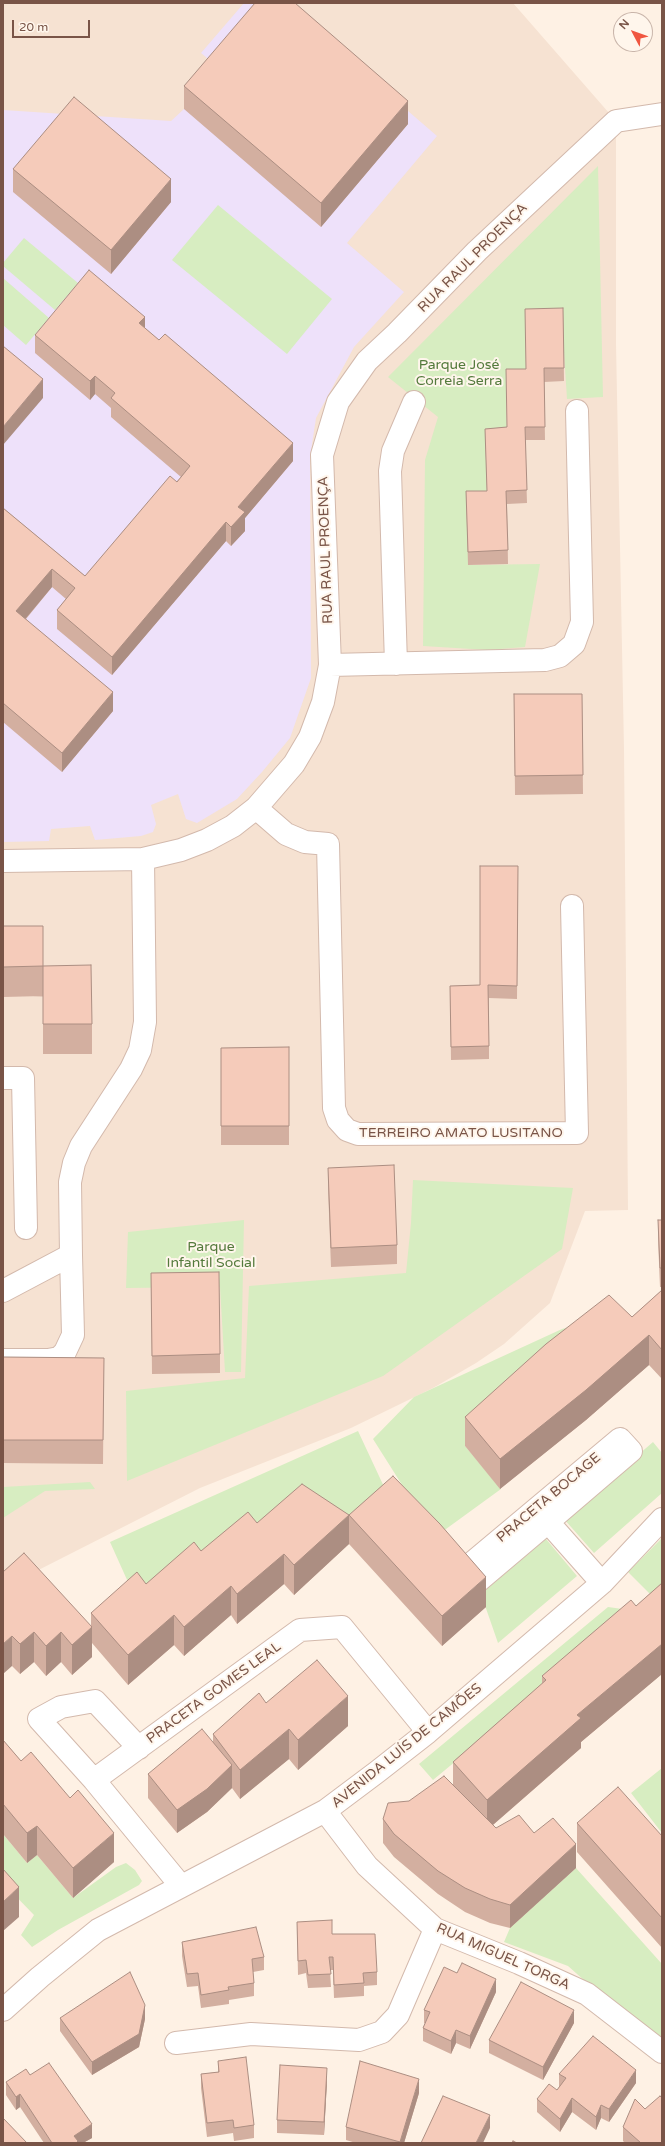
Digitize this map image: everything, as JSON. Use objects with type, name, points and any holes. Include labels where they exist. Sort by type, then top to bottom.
[{"type":"street","name":"RUA RAUL PROENÇA","points":[[3,861],[143,859],[181,850],[207,840],[233,826],[256,808],[294,764],[310,737],[323,702],[330,665],[322,455],[338,402],[367,361],[397,333],[477,251],[616,121],[662,114]]},
{"type":"street","points":[[396,664],[390,471],[393,451],[399,433],[414,402]]},
{"type":"street","points":[[330,665],[545,660],[560,656],[574,644],[582,622],[576,411]]},
{"type":"street","name":"TERREIRO AMATO LUSITANO","points":[[256,808],[286,834],[305,842],[328,844],[334,1108],[338,1120],[347,1130],[358,1134],[577,1133],[572,906]]},
{"type":"street","points":[[3,1360],[48,1360],[59,1358],[66,1352],[73,1335],[70,1182],[74,1163],[81,1146],[131,1068],[140,1050],[145,1022],[143,859]]},
{"type":"street","points":[[3,1078],[23,1078],[26,1228]]},
{"type":"street","points":[[3,1291],[71,1255]]},
{"type":"street","name":"PRACETA BOCAGE","points":[[620,1439],[631,1451],[548,1522],[477,1582],[466,1568],[620,1439]]},
{"type":"street","name":"AVENIDA LUÍS DE CAMÕES","points":[[3,2010],[40,1977],[98,1930],[324,1811],[428,1732],[602,1583],[662,1519]]},
{"type":"street","name":"PRACETA BOCAGE","points":[[548,1522],[602,1583]]},
{"type":"street","name":"PRACETA GOMES LEAL","points":[[94,1780],[300,1630],[342,1627],[428,1732]]},
{"type":"street","points":[[139,1748],[95,1701],[61,1707],[39,1719],[94,1780],[181,1886]]},
{"type":"street","name":"RUA MIGUEL TORGA","points":[[324,1811],[367,1866],[434,1929],[519,1963],[587,1994],[662,2052]]},
{"type":"street","points":[[176,2043],[251,2034],[359,2040],[382,2032],[398,2015],[434,1929]]},
{"type":"shaded area","points":[[3,3],[513,3],[616,121],[616,344],[624,749],[628,1210],[585,1211],[550,1303],[504,1344],[476,1363],[433,1388],[351,1428],[200,1488],[3,1588]]},
{"type":"shaded area","points":[[244,3],[283,3],[437,136],[347,243],[404,292],[354,347],[316,418],[310,457],[311,678],[290,738],[237,799],[197,823],[186,819],[178,794],[151,805],[156,824],[153,832],[141,836],[95,840],[90,826],[51,829],[49,841],[3,842],[3,110],[171,121],[184,109],[219,68],[201,53]]},
{"type":"green space","name":"Parque José Correia Serra","points":[[598,166],[603,397],[567,399],[562,321],[526,382],[506,383],[507,440],[468,565],[540,564],[525,647],[488,650],[423,646],[425,460],[438,417],[388,377]]},
{"type":"green space","points":[[218,205],[332,299],[287,354],[172,260]]},
{"type":"green space","points":[[24,238],[78,283],[55,310],[3,266],[3,263]]},
{"type":"green space","points":[[3,278],[49,318],[26,345],[3,325]]},
{"type":"green space","points":[[413,1180],[573,1188],[562,1249],[383,1376],[127,1481],[126,1391],[245,1378],[249,1286],[406,1273],[411,1223]]},
{"type":"green space","name":"Parque Infantil Social","points":[[244,1220],[241,1372],[225,1372],[220,1287],[126,1288],[128,1232]]},
{"type":"green space","points":[[625,1310],[465,1446],[501,1489],[435,1537],[373,1439],[414,1397],[562,1329]]},
{"type":"green space","points":[[358,1431],[393,1506],[349,1544],[137,1602],[110,1542]]},
{"type":"green space","points":[[653,1442],[662,1453],[662,1493],[594,1553],[564,1519]]},
{"type":"green space","points":[[90,1482],[95,1489],[45,1491],[3,1518],[3,1487]]},
{"type":"green space","points":[[662,1538],[662,1586],[652,1596],[628,1572]]},
{"type":"green space","points":[[546,1539],[577,1576],[498,1643],[481,1594]]},
{"type":"green space","points":[[608,1607],[637,1611],[433,1780],[419,1764]]},
{"type":"green space","points":[[662,1768],[662,1833],[631,1793]]},
{"type":"green space","points":[[3,1834],[27,1863],[37,1855],[73,1898],[116,1867],[126,1863],[135,1870],[142,1881],[139,1885],[58,1930],[32,1947],[21,1935],[34,1915],[3,1883]]},
{"type":"green space","points":[[576,1868],[662,1964],[662,2049],[568,1966],[504,1942],[510,1928]]},
{"type":"building","points":[[255,3],[295,3],[408,101],[321,203],[184,86]]},
{"type":"building","points":[[74,97],[171,179],[111,250],[13,169]]},
{"type":"building","points":[[89,270],[145,317],[139,323],[159,340],[165,334],[293,443],[238,507],[245,512],[231,527],[226,522],[112,657],[57,610],[75,588],[52,569],[16,611],[113,692],[62,753],[3,703],[3,508],[85,576],[170,476],[177,482],[190,466],[111,398],[115,393],[95,376],[90,381],[35,335]]},
{"type":"building","points":[[563,308],[564,368],[544,368],[545,427],[525,427],[527,490],[506,491],[508,550],[468,552],[466,491],[487,491],[485,429],[507,427],[506,369],[526,369],[525,309]]},
{"type":"building","points":[[3,346],[43,379],[3,427]]},
{"type":"building","points":[[514,694],[582,694],[583,775],[515,776]]},
{"type":"building","points":[[480,866],[518,866],[517,986],[488,985],[489,1046],[451,1047],[450,986],[480,985]]},
{"type":"building","points":[[3,926],[43,926],[43,966],[3,967]]},
{"type":"building","points":[[91,965],[92,1024],[43,1024],[43,966]]},
{"type":"building","points":[[289,1047],[289,1126],[221,1126],[221,1048]]},
{"type":"building","points":[[394,1165],[397,1245],[331,1248],[328,1168]]},
{"type":"building","points":[[658,1220],[662,1220],[662,1268],[660,1268]]},
{"type":"building","points":[[219,1272],[220,1354],[152,1356],[151,1273]]},
{"type":"building","points":[[662,1290],[662,1350],[649,1335],[586,1390],[500,1459],[465,1417],[546,1344],[609,1295],[632,1317]]},
{"type":"building","points":[[3,1357],[104,1358],[103,1440],[3,1440]]},
{"type":"building","points":[[393,1476],[440,1524],[486,1577],[442,1616],[349,1515]]},
{"type":"building","points":[[302,1484],[349,1515],[294,1565],[284,1554],[237,1594],[231,1586],[184,1627],[174,1615],[128,1655],[91,1613],[137,1572],[146,1584],[194,1542],[201,1551],[248,1512],[257,1523]]},
{"type":"building","points":[[24,1553],[92,1627],[72,1645],[61,1632],[46,1646],[34,1632],[20,1644],[12,1636],[3,1644],[3,1572]]},
{"type":"building","points":[[662,1583],[662,1644],[577,1715],[581,1718],[487,1800],[453,1762],[546,1680],[542,1676],[631,1600],[636,1606]]},
{"type":"building","points":[[317,1660],[348,1696],[298,1740],[289,1729],[240,1770],[213,1734],[259,1693],[266,1703]]},
{"type":"building","points":[[202,1729],[232,1765],[207,1789],[177,1810],[148,1774]]},
{"type":"building","points":[[3,1740],[21,1761],[31,1752],[70,1798],[78,1790],[114,1833],[73,1868],[37,1826],[27,1833],[3,1804]]},
{"type":"building","points":[[444,1776],[496,1828],[519,1815],[534,1833],[553,1818],[576,1844],[510,1905],[490,1899],[465,1888],[438,1871],[394,1834],[383,1819],[388,1803],[409,1801]]},
{"type":"building","points":[[618,1787],[662,1836],[662,1918],[577,1823]]},
{"type":"building","points":[[3,1869],[19,1887],[3,1902]]},
{"type":"building","points":[[332,1920],[332,1934],[375,1934],[377,1972],[363,1973],[364,1983],[334,1985],[333,1957],[329,1957],[331,1974],[308,1975],[306,1960],[298,1961],[297,1922]]},
{"type":"building","points":[[256,1927],[264,1957],[252,1959],[254,1983],[228,1987],[229,1990],[201,1995],[198,1973],[187,1974],[182,1942]]},
{"type":"building","points":[[462,1963],[496,1979],[470,2036],[456,2030],[451,2041],[423,2028],[430,2012],[424,2010],[444,1967],[457,1973]]},
{"type":"building","points":[[130,1972],[145,2005],[139,2034],[92,2062],[60,2018]]},
{"type":"building","points":[[521,1982],[574,2010],[543,2067],[489,2040]]},
{"type":"building","points":[[593,2036],[636,2070],[609,2109],[601,2105],[596,2117],[572,2098],[560,2119],[537,2099],[549,2084],[557,2090],[566,2078],[559,2074]]},
{"type":"building","points":[[246,2057],[254,2125],[234,2128],[233,2120],[207,2123],[201,2074],[219,2072],[218,2061]]},
{"type":"building","points":[[360,2061],[419,2079],[400,2142],[346,2127]]},
{"type":"building","points":[[49,2063],[92,2124],[74,2136],[78,2141],[76,2143],[52,2143],[20,2094],[16,2097],[6,2082],[26,2069],[30,2075]]},
{"type":"building","points":[[280,2065],[327,2068],[324,2122],[277,2120]]},
{"type":"building","points":[[443,2096],[490,2115],[476,2143],[421,2143]]},
{"type":"building","points":[[660,2096],[662,2098],[662,2143],[641,2143],[623,2127],[635,2099],[645,2109]]},
{"type":"building","points":[[3,2118],[27,2143],[3,2143]]}]
